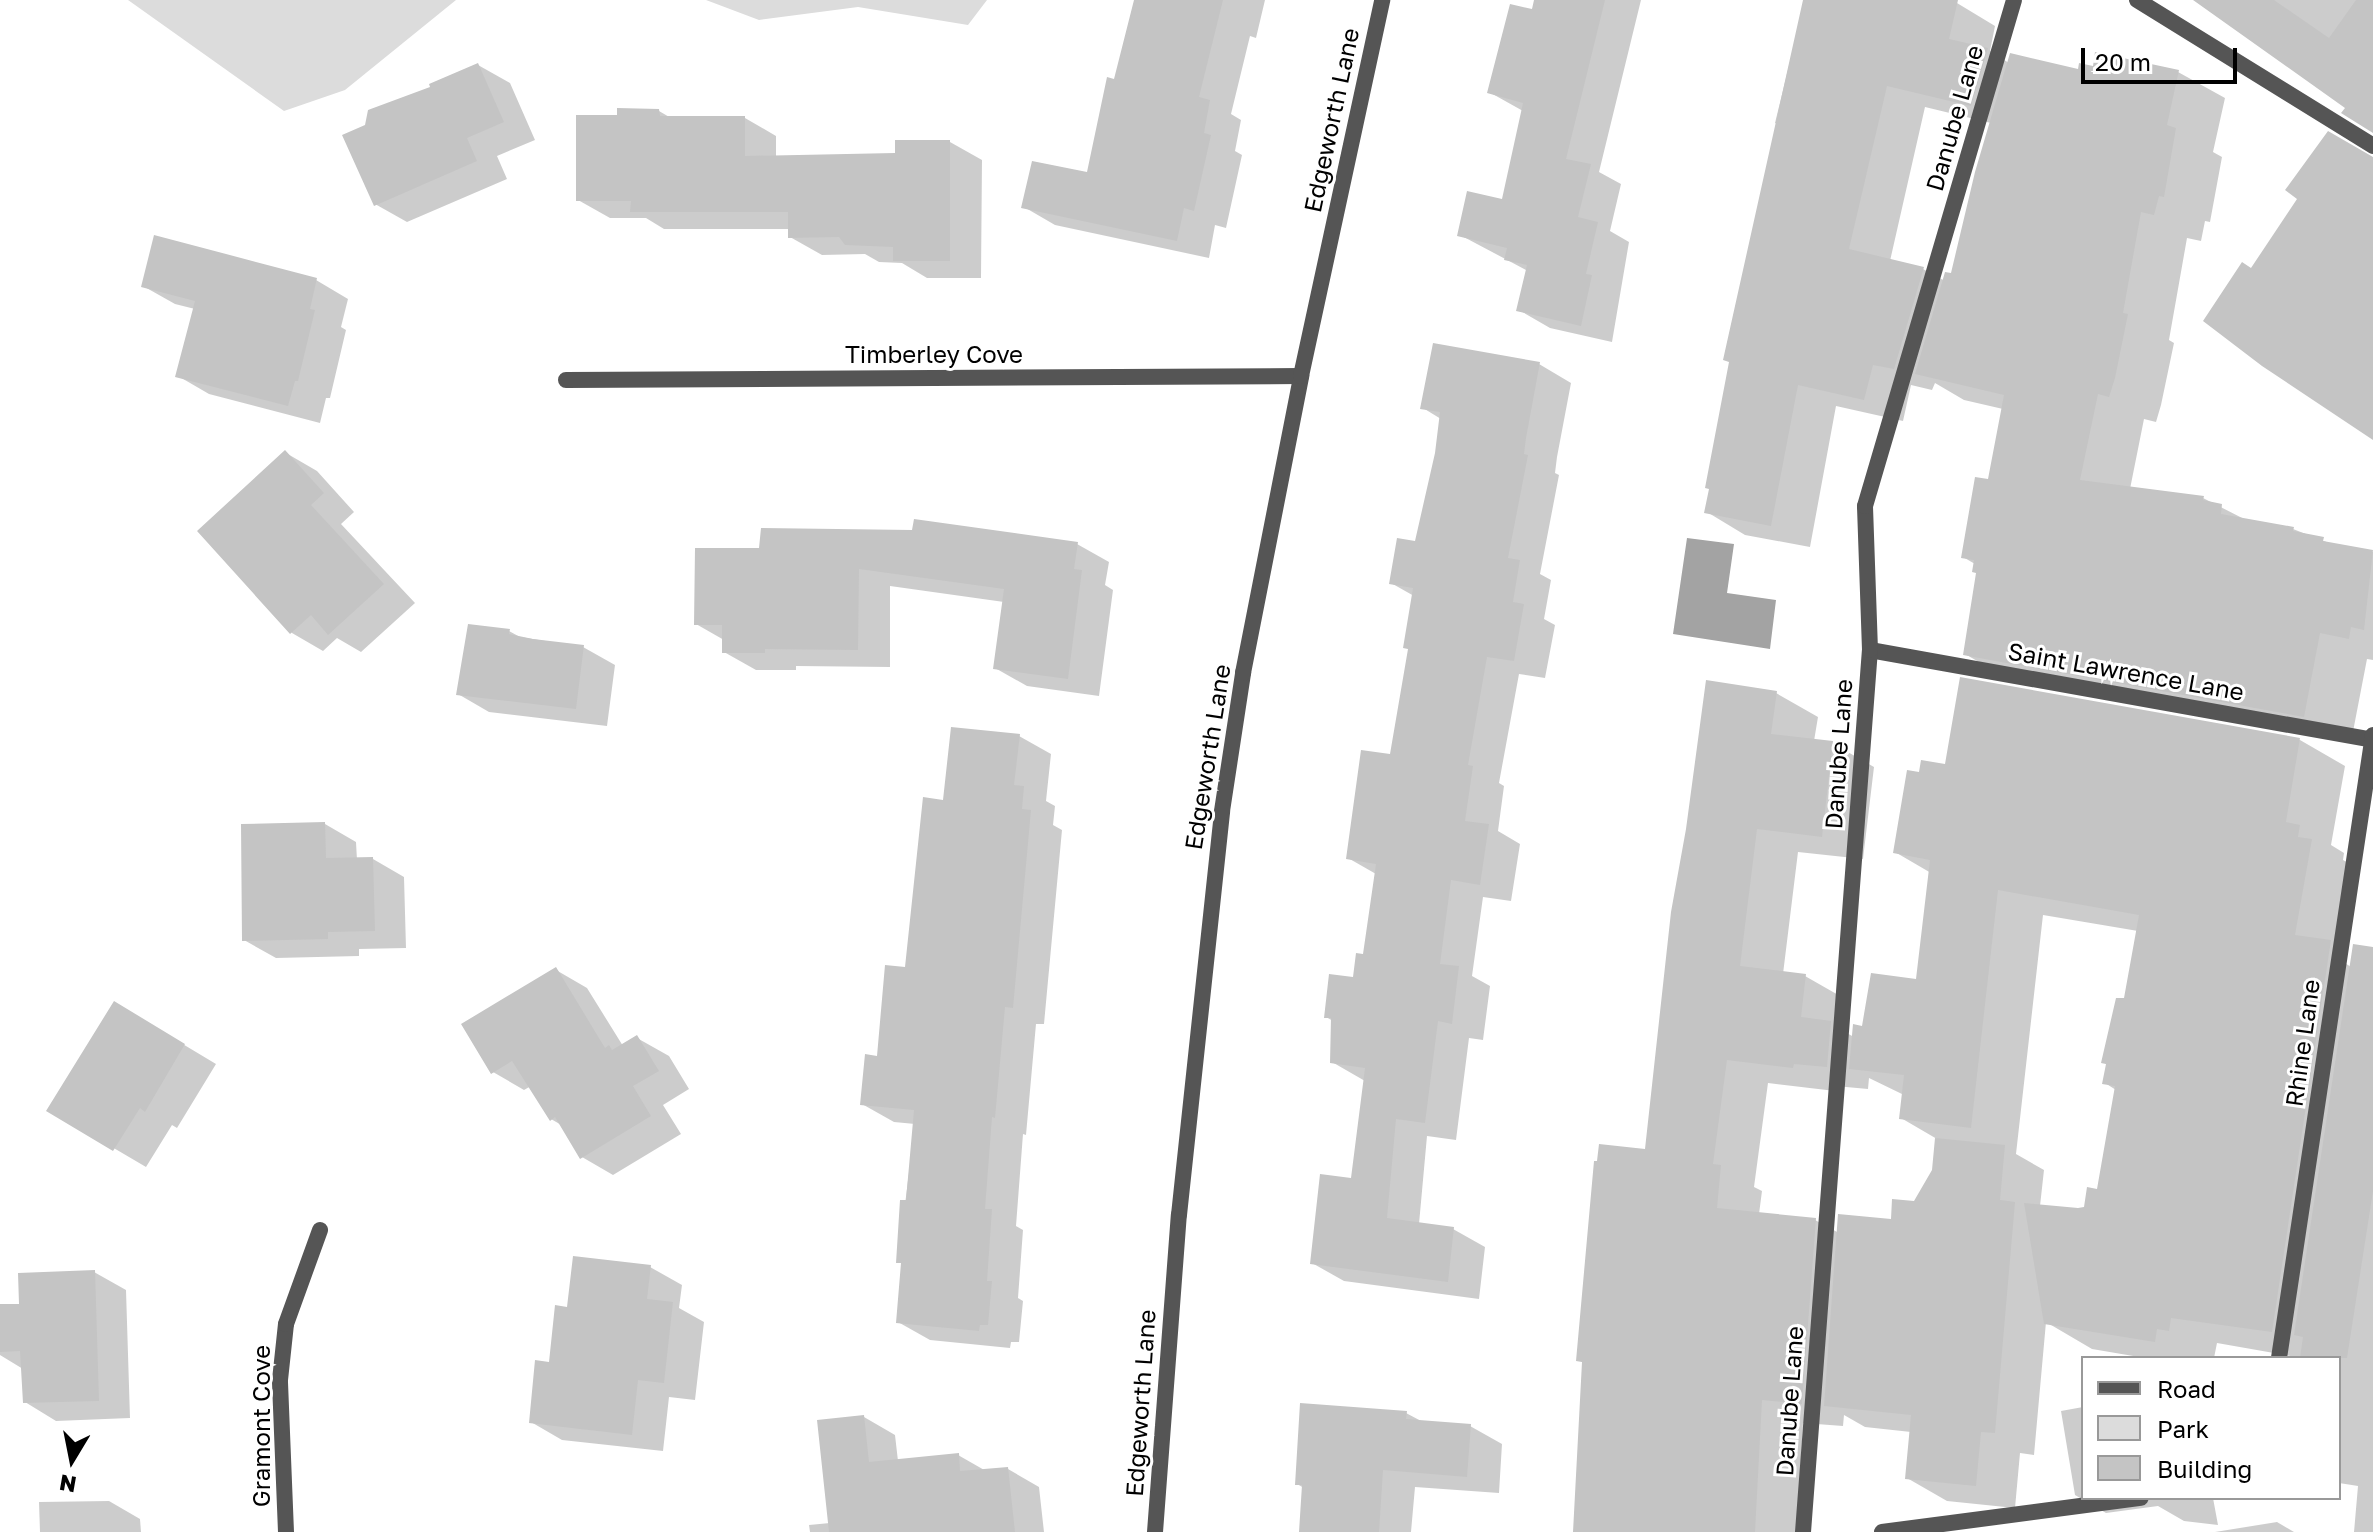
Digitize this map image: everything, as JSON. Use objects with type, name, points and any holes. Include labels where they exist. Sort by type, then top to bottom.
[{"type":"street","name":"Edgeworth Lane","points":[[1155,1532],[1179,1215],[1222,811],[1243,673],[1301,376],[1382,0]]},
{"type":"street","name":"Danube Lane","points":[[1803,1532],[1870,650],[1865,506],[2014,0]]},
{"type":"street","points":[[2137,0],[2373,146]]},
{"type":"street","name":"Timberley Cove","points":[[566,380],[1301,376]]},
{"type":"street","name":"Saint Lawrence Lane","points":[[1870,650],[2373,738]]},
{"type":"street","name":"Rhine Lane","points":[[2279,1356],[2373,738]]},
{"type":"street","name":"Gramont Cove","points":[[286,1532],[280,1405],[286,1324],[320,1230]]},
{"type":"street","points":[[1882,1532],[2126,1500]]},
{"type":"green space","points":[[128,0],[456,0],[345,90],[284,111]]},
{"type":"green space","points":[[706,0],[987,0],[968,25],[858,7],[759,20]]},
{"type":"shaded area","points":[[1687,538],[1734,544],[1727,593],[1776,600],[1770,649],[1673,634]]},
{"type":"building","points":[[1134,0],[1223,0],[1199,97],[1210,100],[1204,133],[1211,135],[1194,211],[1184,208],[1177,241],[1021,208],[1032,161],[1087,172],[1107,77],[1114,79]]},
{"type":"building","points":[[1534,0],[1605,0],[1566,159],[1591,164],[1578,217],[1598,222],[1586,274],[1592,275],[1581,326],[1516,311],[1527,265],[1504,260],[1507,248],[1457,236],[1467,191],[1502,199],[1523,103],[1487,93],[1510,4],[1532,9]]},
{"type":"building","points":[[1803,0],[1958,0],[1949,39],[1988,48],[1971,106],[1887,86],[1849,249],[1924,267],[1894,369],[1873,365],[1864,400],[1798,385],[1771,526],[1704,513],[1709,489],[1705,488],[1729,362],[1723,360]]},
{"type":"building","points":[[2193,0],[2274,0],[2329,38],[2356,0],[2373,0],[2373,133],[2341,113],[2345,108]]},
{"type":"building","points":[[2095,52],[2179,70],[2167,125],[2176,128],[2164,197],[2159,196],[2154,215],[2141,212],[2123,313],[2128,314],[2115,378],[2109,397],[2098,394],[2080,480],[2204,496],[2203,500],[2222,504],[2221,514],[2294,527],[2293,531],[2324,537],[2323,541],[2373,550],[2364,630],[2351,627],[2349,639],[2320,633],[2304,717],[1963,655],[1976,573],[1972,572],[1974,560],[1961,558],[1975,477],[1988,479],[2004,395],[1915,374],[1945,272],[1951,273],[1975,172],[2010,53],[2078,69],[2079,63],[2093,66]]},
{"type":"building","points":[[478,63],[504,122],[467,138],[477,161],[374,206],[342,135],[365,125],[368,110],[430,87],[429,84]]},
{"type":"building","points":[[617,108],[659,109],[660,116],[745,116],[745,156],[895,153],[895,140],[950,140],[950,261],[893,261],[893,247],[845,245],[839,237],[788,238],[788,212],[630,212],[631,201],[576,201],[576,115],[617,115]]},
{"type":"building","points":[[2328,131],[2373,157],[2373,440],[2262,366],[2203,321],[2242,262],[2251,268],[2297,199],[2285,190]]},
{"type":"building","points":[[154,235],[317,278],[310,309],[315,310],[298,381],[295,381],[288,406],[175,377],[195,301],[141,287]]},
{"type":"building","points":[[1433,343],[1540,362],[1526,438],[1524,454],[1528,455],[1508,558],[1520,560],[1513,602],[1524,604],[1514,661],[1487,657],[1468,765],[1473,766],[1465,821],[1489,824],[1480,885],[1451,880],[1440,964],[1459,966],[1452,1024],[1438,1021],[1425,1123],[1396,1119],[1387,1218],[1454,1227],[1448,1282],[1310,1264],[1320,1174],[1351,1178],[1365,1068],[1330,1063],[1331,1018],[1324,1018],[1329,974],[1353,977],[1356,953],[1363,954],[1376,864],[1346,859],[1361,750],[1390,754],[1408,649],[1403,648],[1413,588],[1389,584],[1397,538],[1415,541],[1435,453],[1440,412],[1420,409]]},
{"type":"building","points":[[285,450],[324,493],[311,505],[384,584],[328,635],[311,615],[290,634],[197,531]]},
{"type":"building","points":[[914,519],[1078,542],[1074,569],[1082,570],[1068,679],[993,669],[1004,589],[859,569],[858,650],[765,649],[765,653],[722,653],[722,625],[694,625],[695,548],[759,548],[761,528],[912,530]]},
{"type":"building","points":[[468,624],[510,629],[509,634],[533,639],[584,645],[576,709],[456,695]]},
{"type":"building","points":[[1960,677],[2300,738],[2286,822],[2300,825],[2298,837],[2312,839],[2295,935],[2331,940],[2272,1332],[2171,1318],[2169,1331],[2157,1329],[2155,1342],[2044,1324],[2024,1203],[2084,1207],[2087,1187],[2097,1189],[2115,1086],[2102,1084],[2106,1064],[2101,1063],[2116,998],[2124,998],[2139,915],[1998,890],[1971,1128],[1899,1119],[1904,1075],[1849,1069],[1853,1024],[1862,1026],[1871,973],[1916,979],[1930,860],[1893,853],[1907,770],[1919,772],[1921,760],[1945,764]]},
{"type":"building","points":[[1706,680],[1777,691],[1771,734],[1833,741],[1822,837],[1757,829],[1740,966],[1806,974],[1801,1017],[1831,1021],[1827,1067],[1794,1064],[1793,1068],[1727,1060],[1713,1164],[1721,1165],[1717,1208],[1816,1218],[1802,1404],[1762,1400],[1755,1532],[1573,1532],[1582,1362],[1576,1361],[1594,1161],[1597,1161],[1599,1144],[1645,1149],[1671,912],[1686,829]]},
{"type":"building","points":[[951,727],[1020,734],[1014,785],[1024,786],[1022,809],[1031,810],[1013,1008],[1005,1007],[995,1118],[992,1117],[985,1209],[992,1209],[987,1281],[992,1281],[988,1325],[980,1325],[979,1331],[896,1323],[901,1263],[896,1263],[900,1200],[906,1200],[914,1110],[860,1105],[865,1054],[877,1056],[885,965],[905,967],[923,797],[943,800]]},
{"type":"building","points":[[325,822],[326,858],[373,857],[375,931],[328,932],[328,939],[242,941],[241,824]]},
{"type":"building","points":[[2353,944],[2373,947],[2373,1191],[2347,1358],[2300,1356],[2303,1337],[2294,1335]]},
{"type":"building","points":[[556,967],[605,1048],[609,1045],[612,1050],[637,1035],[659,1071],[633,1086],[651,1116],[580,1159],[555,1117],[550,1121],[512,1061],[491,1074],[461,1024]]},
{"type":"building","points":[[114,1001],[185,1044],[145,1112],[140,1108],[113,1151],[46,1111]]},
{"type":"building","points":[[1935,1138],[2005,1145],[2000,1200],[2015,1202],[1995,1433],[1981,1432],[1976,1486],[1905,1479],[1911,1415],[1824,1406],[1838,1214],[1891,1219],[1892,1199],[1914,1201],[1932,1170]]},
{"type":"building","points":[[573,1256],[651,1265],[647,1299],[673,1302],[664,1383],[638,1380],[632,1435],[529,1423],[535,1360],[549,1362],[555,1305],[567,1307]]},
{"type":"building","points":[[95,1270],[99,1401],[23,1403],[20,1351],[0,1352],[0,1304],[19,1304],[18,1273]]},
{"type":"building","points":[[1300,1403],[1407,1411],[1406,1419],[1471,1424],[1467,1477],[1383,1470],[1379,1532],[1299,1532],[1302,1485],[1295,1485]]},
{"type":"building","points":[[864,1415],[869,1462],[959,1453],[960,1471],[1008,1467],[1015,1532],[829,1532],[817,1420]]}]
